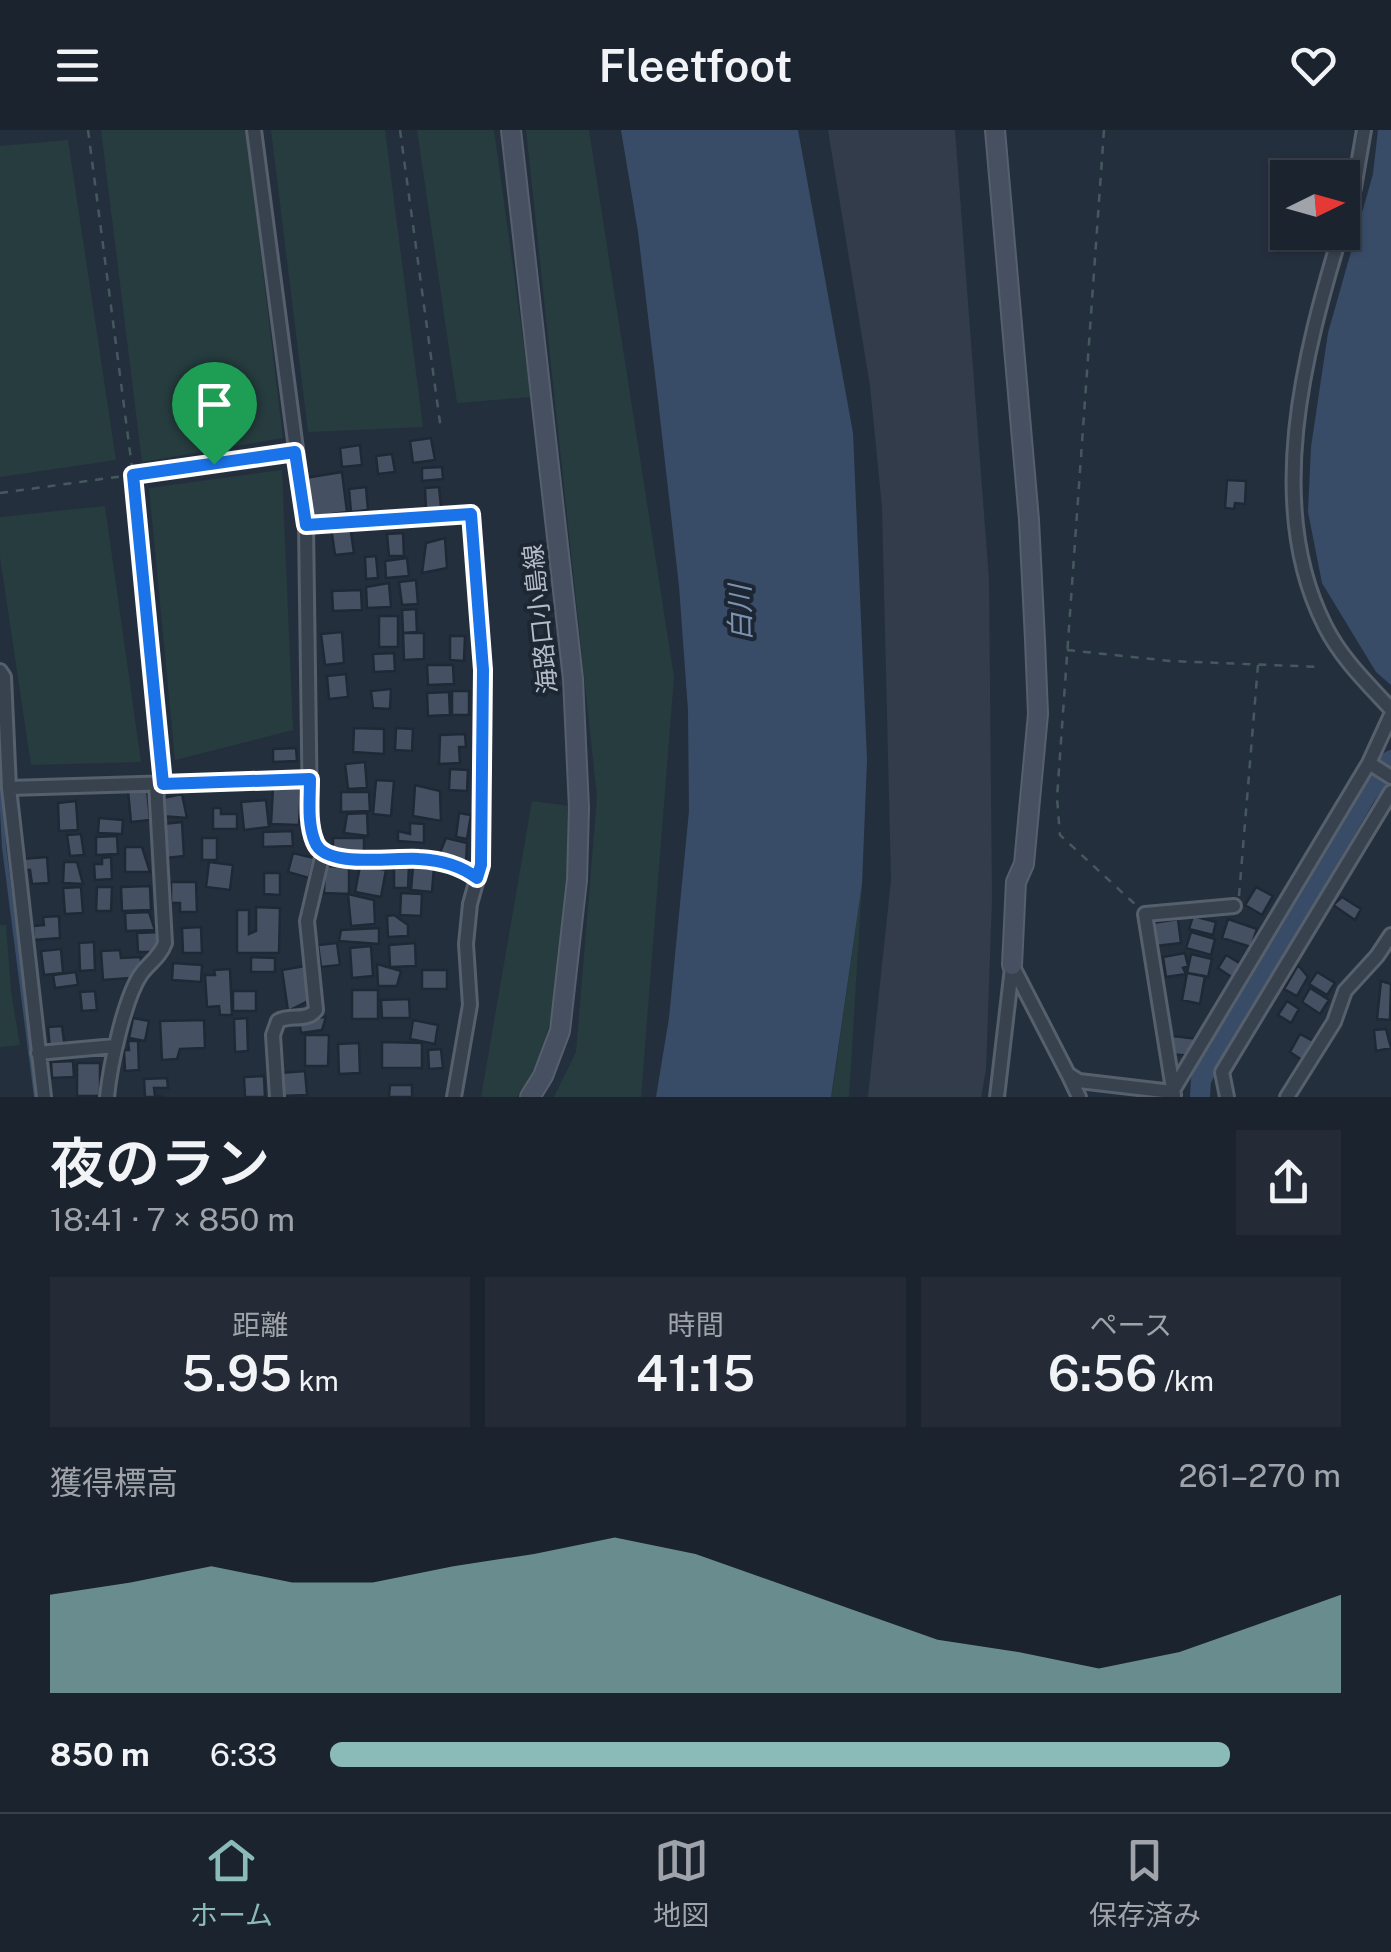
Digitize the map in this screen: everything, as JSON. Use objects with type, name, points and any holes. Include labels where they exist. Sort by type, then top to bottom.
[{"type":"main road","name":"海路口小島線","points":[[511,130],[574,679],[579,808],[576,880],[560,1032],[543,1076],[530,1097]]},
{"type":"main road","points":[[995,130],[1029,520],[1038,714],[1024,864],[1016,882],[1012,965]]},
{"type":"street","points":[[254,130],[306,525],[310,819],[315,844],[323,854],[342,859],[422,859],[463,868],[477,878]]},
{"type":"street","points":[[1359,160],[1364,130]]},
{"type":"street","points":[[1173,1094],[1384,737],[1391,712],[1348,661],[1325,626],[1308,584],[1294,528],[1302,382],[1336,250]]},
{"type":"street","points":[[306,525],[471,514],[483,670],[481,865],[470,904],[466,944],[470,1004],[454,1097]]},
{"type":"street","points":[[0,671],[4,676],[9,788],[44,1097]]},
{"type":"street","points":[[1369,763],[1391,777]]},
{"type":"street","points":[[9,788],[310,779]]},
{"type":"street","points":[[107,1097],[115,1046],[139,976],[165,944],[160,784]]},
{"type":"street","points":[[1227,1097],[1222,1072],[1391,792]]},
{"type":"street","points":[[277,1097],[274,1036],[278,1021],[308,1016],[316,1010],[307,921],[323,854]]},
{"type":"street","points":[[1173,1094],[1145,914],[1234,906]]},
{"type":"street","points":[[1287,1097],[1334,1022],[1345,990],[1391,936]]},
{"type":"street","points":[[1012,965],[1079,1097]]},
{"type":"street","points":[[997,1097],[1012,965]]},
{"type":"street","points":[[38,1053],[115,1046]]},
{"type":"street","points":[[1068,1074],[1079,1082],[1173,1094]]},
{"type":"path","points":[[88,130],[133,475],[160,784]]},
{"type":"path","points":[[400,130],[441,430]]},
{"type":"path","points":[[1104,130],[1057,798],[1060,836],[1145,914]]},
{"type":"path","points":[[0,494],[295,452]]},
{"type":"path","points":[[1065,650],[1170,660],[1321,667]]},
{"type":"path","points":[[1234,906],[1241,892],[1258,663]]},
{"type":"shaded area","points":[[828,130],[955,130],[989,580],[992,899],[986,1070],[981,1097],[868,1097],[891,880],[882,507],[870,386]]},
{"type":"green space","points":[[101,130],[246,130],[283,438],[142,462]]},
{"type":"green space","points":[[271,130],[385,130],[423,427],[308,432]]},
{"type":"green space","points":[[417,130],[494,130],[531,397],[457,403]]},
{"type":"green space","points":[[526,130],[589,130],[674,677],[641,1097],[554,1097],[576,1052],[597,797]]},
{"type":"green space","points":[[68,140],[116,460],[0,477],[0,146]]},
{"type":"green space","points":[[282,470],[293,730],[175,760],[149,488]]},
{"type":"green space","points":[[105,506],[141,762],[31,765],[0,557],[0,517]]},
{"type":"green space","points":[[532,801],[569,806],[561,958],[555,997],[534,1068],[517,1097],[481,1097]]},
{"type":"green space","points":[[862,884],[849,1097],[831,1097],[833,1087]]},
{"type":"green space","points":[[0,925],[6,925],[20,1045],[0,1047]]},
{"type":"water","name":"白川","points":[[621,130],[798,130],[853,433],[867,760],[862,884],[831,1097],[656,1097],[669,1018],[689,811],[688,710],[658,400]]},
{"type":"water","points":[[1378,130],[1391,130],[1391,685],[1376,672],[1322,583],[1308,512],[1311,447],[1328,333],[1351,250],[1360,250],[1360,220],[1373,174]]},
{"type":"building","points":[[431,438],[435,460],[413,463],[410,441]]},
{"type":"building","points":[[360,445],[362,465],[342,467],[340,448]]},
{"type":"building","points":[[392,454],[395,472],[378,474],[376,456]]},
{"type":"building","points":[[442,467],[443,479],[422,481],[422,468]]},
{"type":"building","points":[[342,472],[347,512],[311,517],[305,478]]},
{"type":"building","points":[[1227,480],[1246,481],[1245,504],[1225,508]]},
{"type":"building","points":[[366,487],[368,510],[351,512],[349,489]]},
{"type":"building","points":[[439,487],[441,507],[426,509],[425,488]]},
{"type":"building","points":[[350,525],[354,553],[335,555],[331,527]]},
{"type":"building","points":[[403,533],[404,556],[389,556],[387,534]]},
{"type":"building","points":[[445,538],[447,568],[422,573],[426,543]]},
{"type":"building","points":[[376,556],[378,578],[366,579],[365,557]]},
{"type":"building","points":[[407,558],[409,576],[386,578],[385,561]]},
{"type":"building","points":[[416,580],[418,604],[402,605],[399,582]]},
{"type":"building","points":[[389,583],[391,607],[367,608],[366,587]]},
{"type":"building","points":[[361,590],[362,610],[333,611],[332,591]]},
{"type":"building","points":[[416,609],[417,632],[403,633],[402,610]]},
{"type":"building","points":[[379,616],[398,616],[398,647],[379,647]]},
{"type":"building","points":[[342,632],[344,663],[325,665],[321,634]]},
{"type":"building","points":[[403,633],[424,633],[424,659],[404,660]]},
{"type":"building","points":[[450,636],[465,636],[464,661],[450,660]]},
{"type":"building","points":[[394,653],[395,671],[374,672],[373,654]]},
{"type":"building","points":[[427,665],[453,665],[454,684],[428,685]]},
{"type":"building","points":[[346,674],[348,697],[329,699],[327,676]]},
{"type":"building","points":[[391,689],[390,709],[373,708],[371,691]]},
{"type":"building","points":[[452,691],[469,691],[469,715],[452,715]]},
{"type":"building","points":[[449,692],[450,715],[428,716],[427,693]]},
{"type":"building","points":[[354,728],[384,729],[384,754],[353,752]]},
{"type":"building","points":[[396,728],[413,729],[412,751],[395,750]]},
{"type":"building","points":[[465,734],[466,747],[459,747],[460,763],[439,764],[440,735]]},
{"type":"building","points":[[296,748],[297,761],[273,762],[273,749]]},
{"type":"building","points":[[365,762],[367,788],[348,789],[345,764]]},
{"type":"building","points":[[450,769],[468,770],[467,791],[449,790]]},
{"type":"building","points":[[376,780],[394,781],[391,816],[373,814]]},
{"type":"building","points":[[415,785],[440,791],[441,821],[413,816]]},
{"type":"building","points":[[273,787],[301,788],[299,825],[271,824]]},
{"type":"building","points":[[147,789],[150,820],[131,822],[128,791]]},
{"type":"building","points":[[341,792],[369,792],[370,811],[341,812]]},
{"type":"building","points":[[182,794],[187,818],[161,816],[163,798]]},
{"type":"building","points":[[266,800],[269,827],[244,830],[241,802]]},
{"type":"building","points":[[76,801],[78,830],[59,831],[58,803]]},
{"type":"building","points":[[213,808],[221,808],[221,814],[237,814],[237,829],[213,829]]},
{"type":"building","points":[[367,813],[368,836],[344,833],[347,814]]},
{"type":"building","points":[[459,813],[471,815],[467,839],[456,837]]},
{"type":"building","points":[[99,818],[123,820],[122,834],[98,833]]},
{"type":"building","points":[[182,822],[184,856],[166,858],[163,824]]},
{"type":"building","points":[[410,823],[424,824],[424,843],[398,841],[398,831],[410,834]]},
{"type":"building","points":[[292,831],[293,846],[263,847],[263,832]]},
{"type":"building","points":[[81,834],[84,855],[70,856],[67,835]]},
{"type":"building","points":[[117,836],[118,854],[96,855],[96,837]]},
{"type":"building","points":[[202,838],[217,838],[217,860],[202,860]]},
{"type":"building","points":[[333,838],[364,838],[364,854],[333,854]]},
{"type":"building","points":[[446,838],[467,843],[466,864],[439,855]]},
{"type":"building","points":[[125,847],[142,847],[150,872],[125,872]]},
{"type":"building","points":[[293,853],[314,858],[309,878],[288,872]]},
{"type":"building","points":[[47,857],[49,883],[32,884],[30,870],[21,870],[21,859]]},
{"type":"building","points":[[111,857],[112,879],[95,880],[94,864],[102,864],[102,858]]},
{"type":"building","points":[[64,862],[77,862],[83,884],[63,883]]},
{"type":"building","points":[[209,862],[233,865],[230,890],[206,887]]},
{"type":"building","points":[[394,865],[409,865],[408,888],[394,888]]},
{"type":"building","points":[[325,866],[349,867],[349,894],[324,893]]},
{"type":"building","points":[[360,866],[386,870],[381,897],[355,892]]},
{"type":"building","points":[[413,866],[434,867],[432,892],[411,890]]},
{"type":"building","points":[[264,873],[280,873],[280,895],[264,894]]},
{"type":"building","points":[[171,882],[196,882],[197,912],[180,912],[180,903],[171,903]]},
{"type":"building","points":[[150,886],[151,910],[122,911],[121,887]]},
{"type":"building","points":[[81,887],[83,913],[65,914],[63,888]]},
{"type":"building","points":[[97,887],[112,887],[111,911],[96,911]]},
{"type":"building","points":[[1256,887],[1273,896],[1262,915],[1245,905]]},
{"type":"building","points":[[401,893],[422,894],[421,916],[400,915]]},
{"type":"building","points":[[348,894],[374,900],[375,924],[351,926]]},
{"type":"building","points":[[1342,897],[1361,909],[1355,920],[1333,905]]},
{"type":"building","points":[[256,907],[280,908],[279,953],[237,953],[237,910],[249,910],[249,934],[256,931]]},
{"type":"building","points":[[149,912],[155,930],[126,931],[125,913]]},
{"type":"building","points":[[394,915],[408,925],[408,936],[388,937],[387,916]]},
{"type":"building","points":[[59,916],[60,938],[34,940],[33,926],[44,925],[43,917]]},
{"type":"building","points":[[1193,916],[1216,922],[1213,935],[1189,929]]},
{"type":"building","points":[[1178,919],[1181,943],[1156,946],[1153,923]]},
{"type":"building","points":[[1228,919],[1257,929],[1251,947],[1222,938]]},
{"type":"building","points":[[201,927],[202,953],[183,953],[182,928]]},
{"type":"building","points":[[379,928],[379,944],[339,941],[341,930]]},
{"type":"building","points":[[162,932],[156,952],[138,952],[137,933]]},
{"type":"building","points":[[1191,932],[1215,939],[1211,955],[1186,948]]},
{"type":"building","points":[[94,942],[95,970],[80,971],[79,943]]},
{"type":"building","points":[[337,943],[340,965],[321,967],[318,945]]},
{"type":"building","points":[[415,943],[416,966],[390,967],[389,945]]},
{"type":"building","points":[[371,946],[373,976],[352,978],[350,948]]},
{"type":"building","points":[[61,949],[63,973],[44,975],[41,951]]},
{"type":"building","points":[[120,950],[121,958],[141,957],[141,967],[130,978],[103,980],[101,951]]},
{"type":"building","points":[[1185,953],[1186,974],[1166,977],[1163,957]]},
{"type":"building","points":[[1191,954],[1212,959],[1208,977],[1187,973]]},
{"type":"building","points":[[1226,955],[1241,964],[1233,978],[1218,968]]},
{"type":"building","points":[[251,957],[275,958],[275,972],[251,972]]},
{"type":"building","points":[[173,963],[202,965],[201,982],[172,980]]},
{"type":"building","points":[[377,964],[401,971],[397,986],[378,986]]},
{"type":"building","points":[[1298,965],[1308,977],[1297,996],[1284,989]]},
{"type":"building","points":[[305,966],[310,1000],[288,1011],[282,970]]},
{"type":"building","points":[[230,969],[232,1015],[220,1015],[219,1006],[207,1007],[205,975]]},
{"type":"building","points":[[422,970],[447,970],[447,989],[422,989]]},
{"type":"building","points":[[76,972],[78,985],[55,988],[53,975]]},
{"type":"building","points":[[1317,972],[1335,983],[1327,995],[1309,984]]},
{"type":"building","points":[[1187,973],[1205,976],[1200,1004],[1182,1000]]},
{"type":"building","points":[[1381,981],[1391,984],[1390,1020],[1377,1019]]},
{"type":"building","points":[[1310,988],[1329,1000],[1320,1014],[1302,1002]]},
{"type":"building","points":[[352,990],[378,990],[378,1019],[352,1019]]},
{"type":"building","points":[[95,991],[97,1010],[82,1011],[80,992]]},
{"type":"building","points":[[233,991],[256,991],[256,1011],[233,1011]]},
{"type":"building","points":[[409,999],[410,1018],[382,1018],[381,1000]]},
{"type":"building","points":[[1287,1001],[1299,1009],[1291,1023],[1278,1015]]},
{"type":"building","points":[[326,1017],[322,1030],[301,1033],[299,1019]]},
{"type":"building","points":[[133,1018],[149,1021],[145,1041],[129,1038]]},
{"type":"building","points":[[247,1018],[248,1051],[235,1052],[234,1019]]},
{"type":"building","points":[[204,1020],[205,1048],[180,1049],[177,1059],[162,1060],[160,1021]]},
{"type":"building","points":[[413,1020],[438,1025],[435,1044],[410,1039]]},
{"type":"building","points":[[62,1026],[65,1048],[50,1049],[48,1027]]},
{"type":"building","points":[[1386,1029],[1391,1048],[1376,1051],[1374,1030]]},
{"type":"building","points":[[1300,1034],[1313,1041],[1302,1060],[1290,1052]]},
{"type":"building","points":[[305,1035],[329,1035],[328,1066],[305,1066]]},
{"type":"building","points":[[1173,1036],[1198,1039],[1190,1056],[1171,1054]]},
{"type":"building","points":[[128,1041],[138,1041],[139,1070],[125,1071],[124,1050],[129,1050]]},
{"type":"building","points":[[382,1042],[422,1043],[422,1068],[382,1068]]},
{"type":"building","points":[[359,1043],[360,1073],[339,1074],[338,1044]]},
{"type":"building","points":[[441,1049],[443,1068],[429,1069],[428,1050]]},
{"type":"building","points":[[73,1061],[74,1077],[52,1078],[51,1062]]},
{"type":"building","points":[[77,1063],[100,1063],[100,1096],[77,1096]]},
{"type":"building","points":[[305,1071],[307,1095],[282,1096],[280,1073]]},
{"type":"building","points":[[264,1076],[265,1097],[245,1097],[244,1077]]},
{"type":"building","points":[[167,1078],[168,1088],[154,1088],[155,1096],[165,1097],[145,1097],[144,1079]]},
{"type":"building","points":[[390,1085],[412,1085],[412,1097],[389,1097]]},
{"type":"waterway","points":[[1200,1097],[1201,1080],[1217,1050],[1365,797],[1391,760]]},
{"type":"waterway","points":[[0,774],[4,847],[36,1097]]},
{"type":"route","points":[[295,452],[306,525],[471,514],[483,670],[483,798],[481,865],[477,878],[463,868],[422,859],[342,859],[323,854],[315,844],[310,819],[310,779],[163,784],[133,475],[214,464],[295,452]]}]
